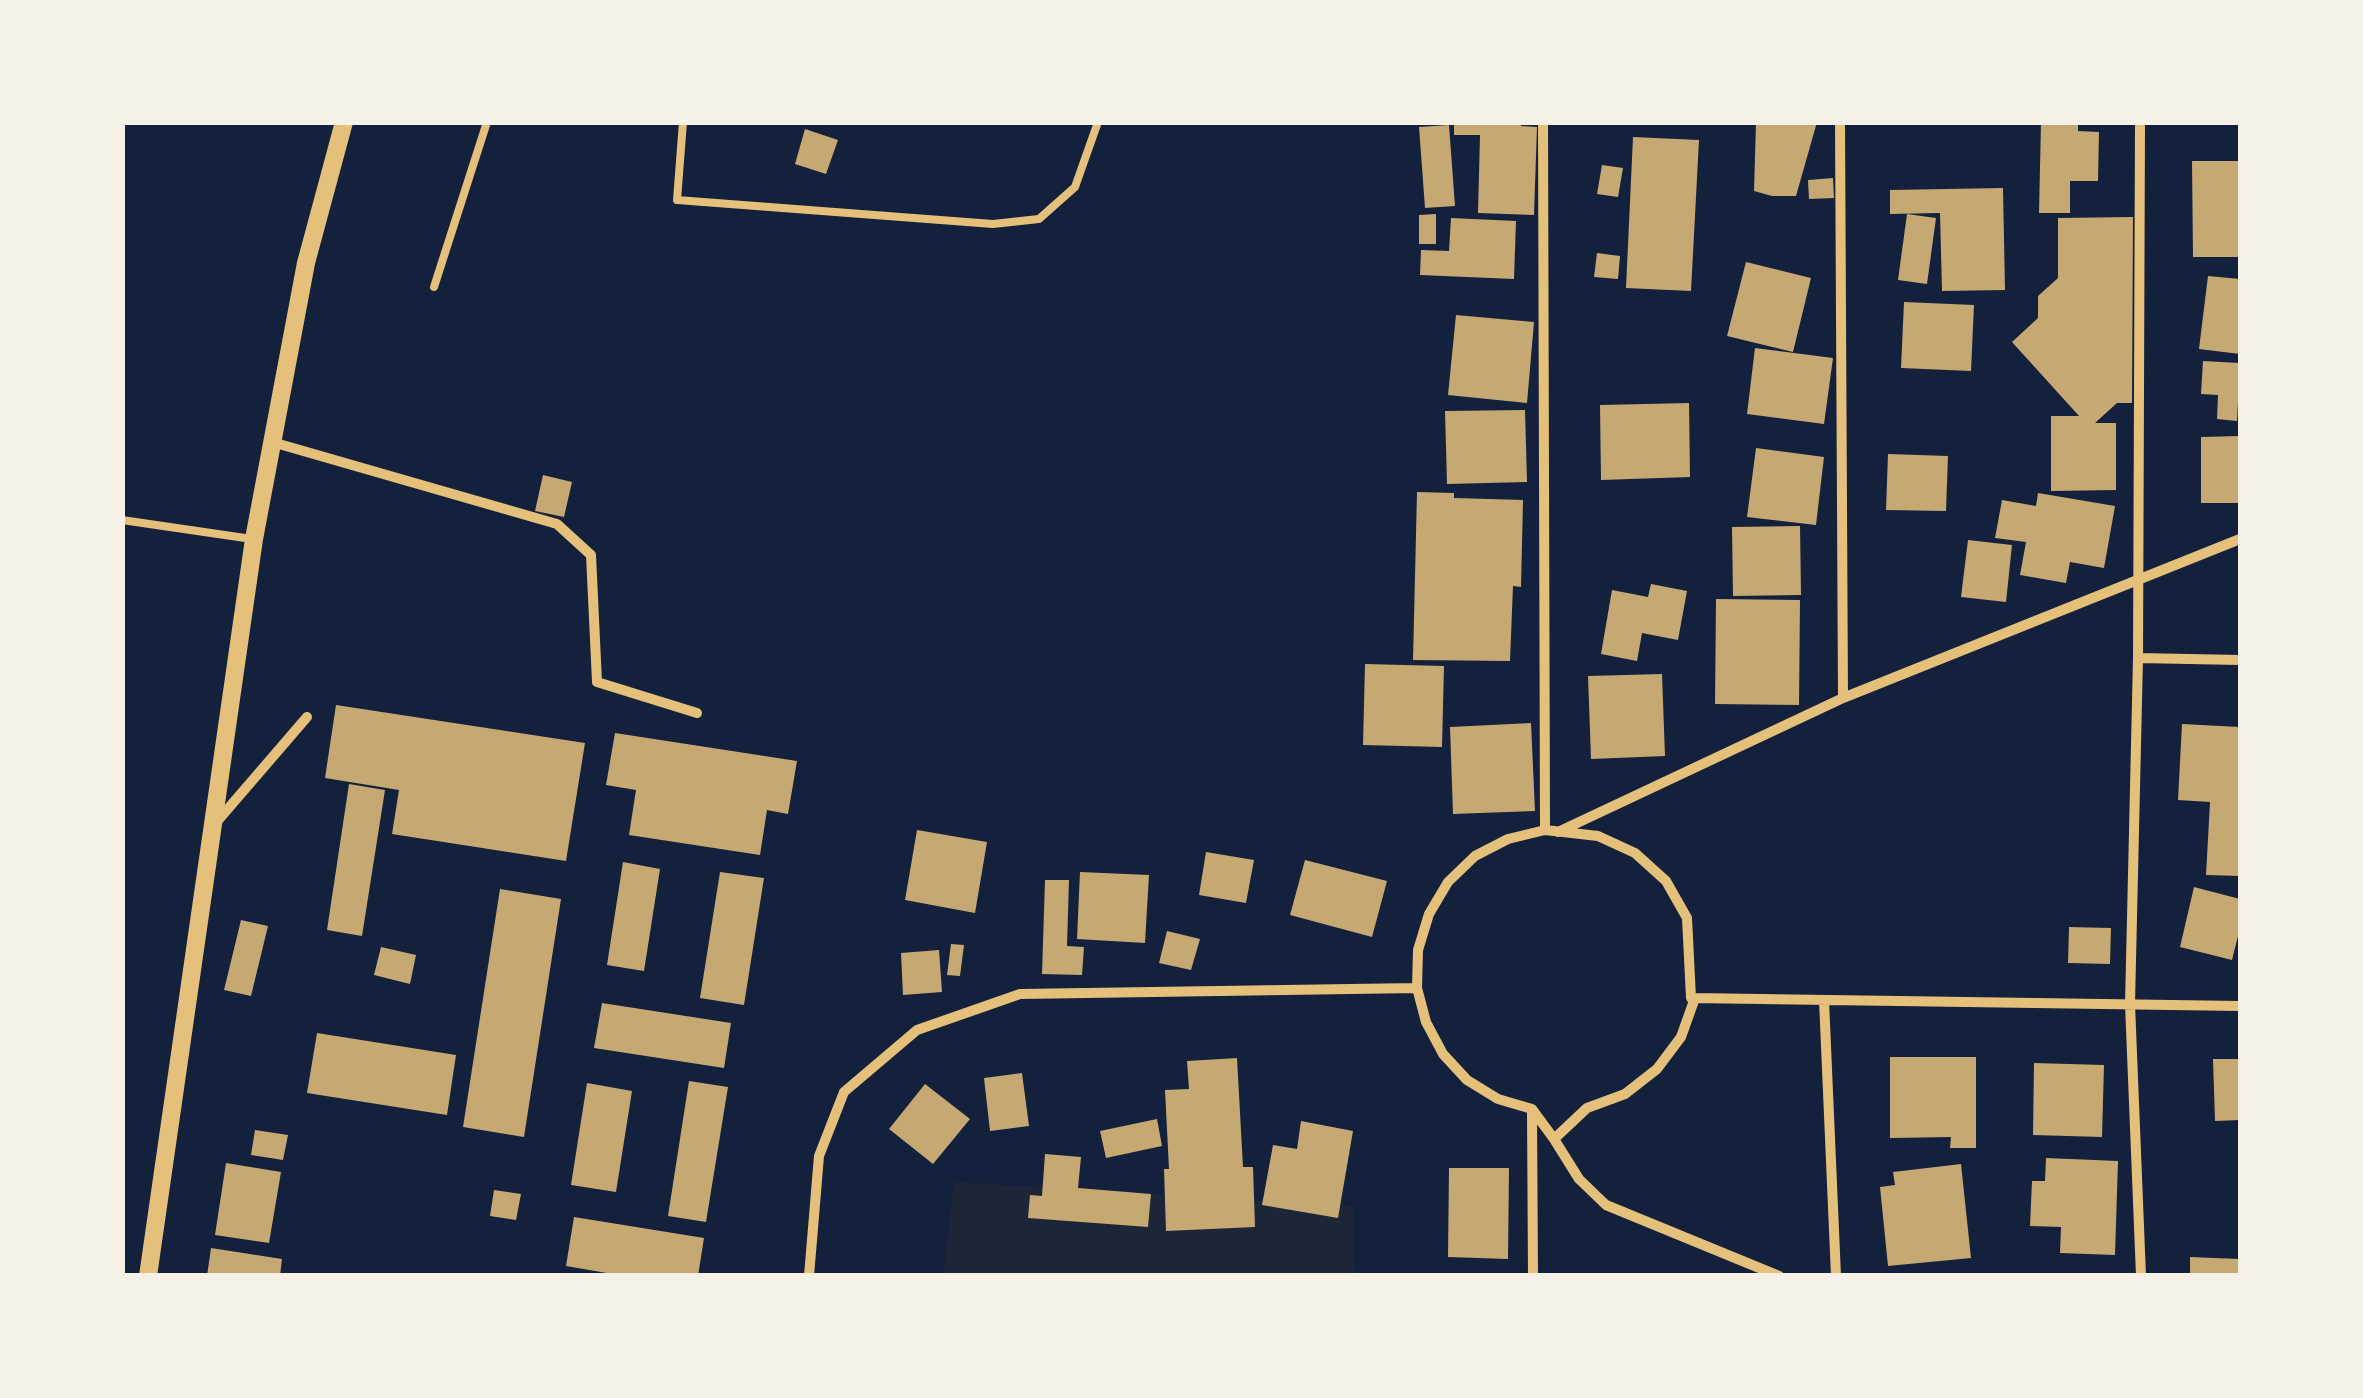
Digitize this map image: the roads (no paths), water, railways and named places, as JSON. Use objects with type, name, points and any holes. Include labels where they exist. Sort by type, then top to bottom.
[{"type":"street","points":[[148,1276],[254,539],[306,263],[344,122]]},
{"type":"street","points":[[1543,122],[1544,830]]},
{"type":"street","points":[[1840,122],[1843,698]]},
{"type":"street","points":[[2140,122],[2138,658],[2130,1004],[2140,1276]]},
{"type":"street","points":[[272,442],[557,524],[592,554],[598,682],[698,713]]},
{"type":"street","points":[[1558,832],[1843,698],[2240,540]]},
{"type":"street","points":[[2138,658],[2240,660]]},
{"type":"street","points":[[214,826],[307,717]]},
{"type":"street","points":[[1554,1139],[1587,1108],[1625,1094],[1657,1069],[1681,1037],[1694,998],[1686,918],[1666,882],[1635,853],[1598,836],[1544,830],[1508,838],[1475,856],[1448,882],[1429,914],[1418,950],[1417,988],[1426,1022],[1443,1054],[1468,1080],[1498,1099],[1532,1110],[1579,1179],[1606,1206],[1779,1276]]},
{"type":"street","points":[[809,1276],[819,1156],[844,1092],[917,1030],[1020,994],[1417,988]]},
{"type":"street","points":[[1691,998],[2240,1006]]},
{"type":"street","points":[[1824,1000],[1836,1276]]},
{"type":"street","points":[[1532,1110],[1533,1276]]},
{"type":"lane","points":[[434,287],[487,122]]},
{"type":"lane","points":[[683,122],[677,200],[992,224],[1039,220],[1075,187],[1098,122]]},
{"type":"lane","points":[[122,520],[254,539]]}]
